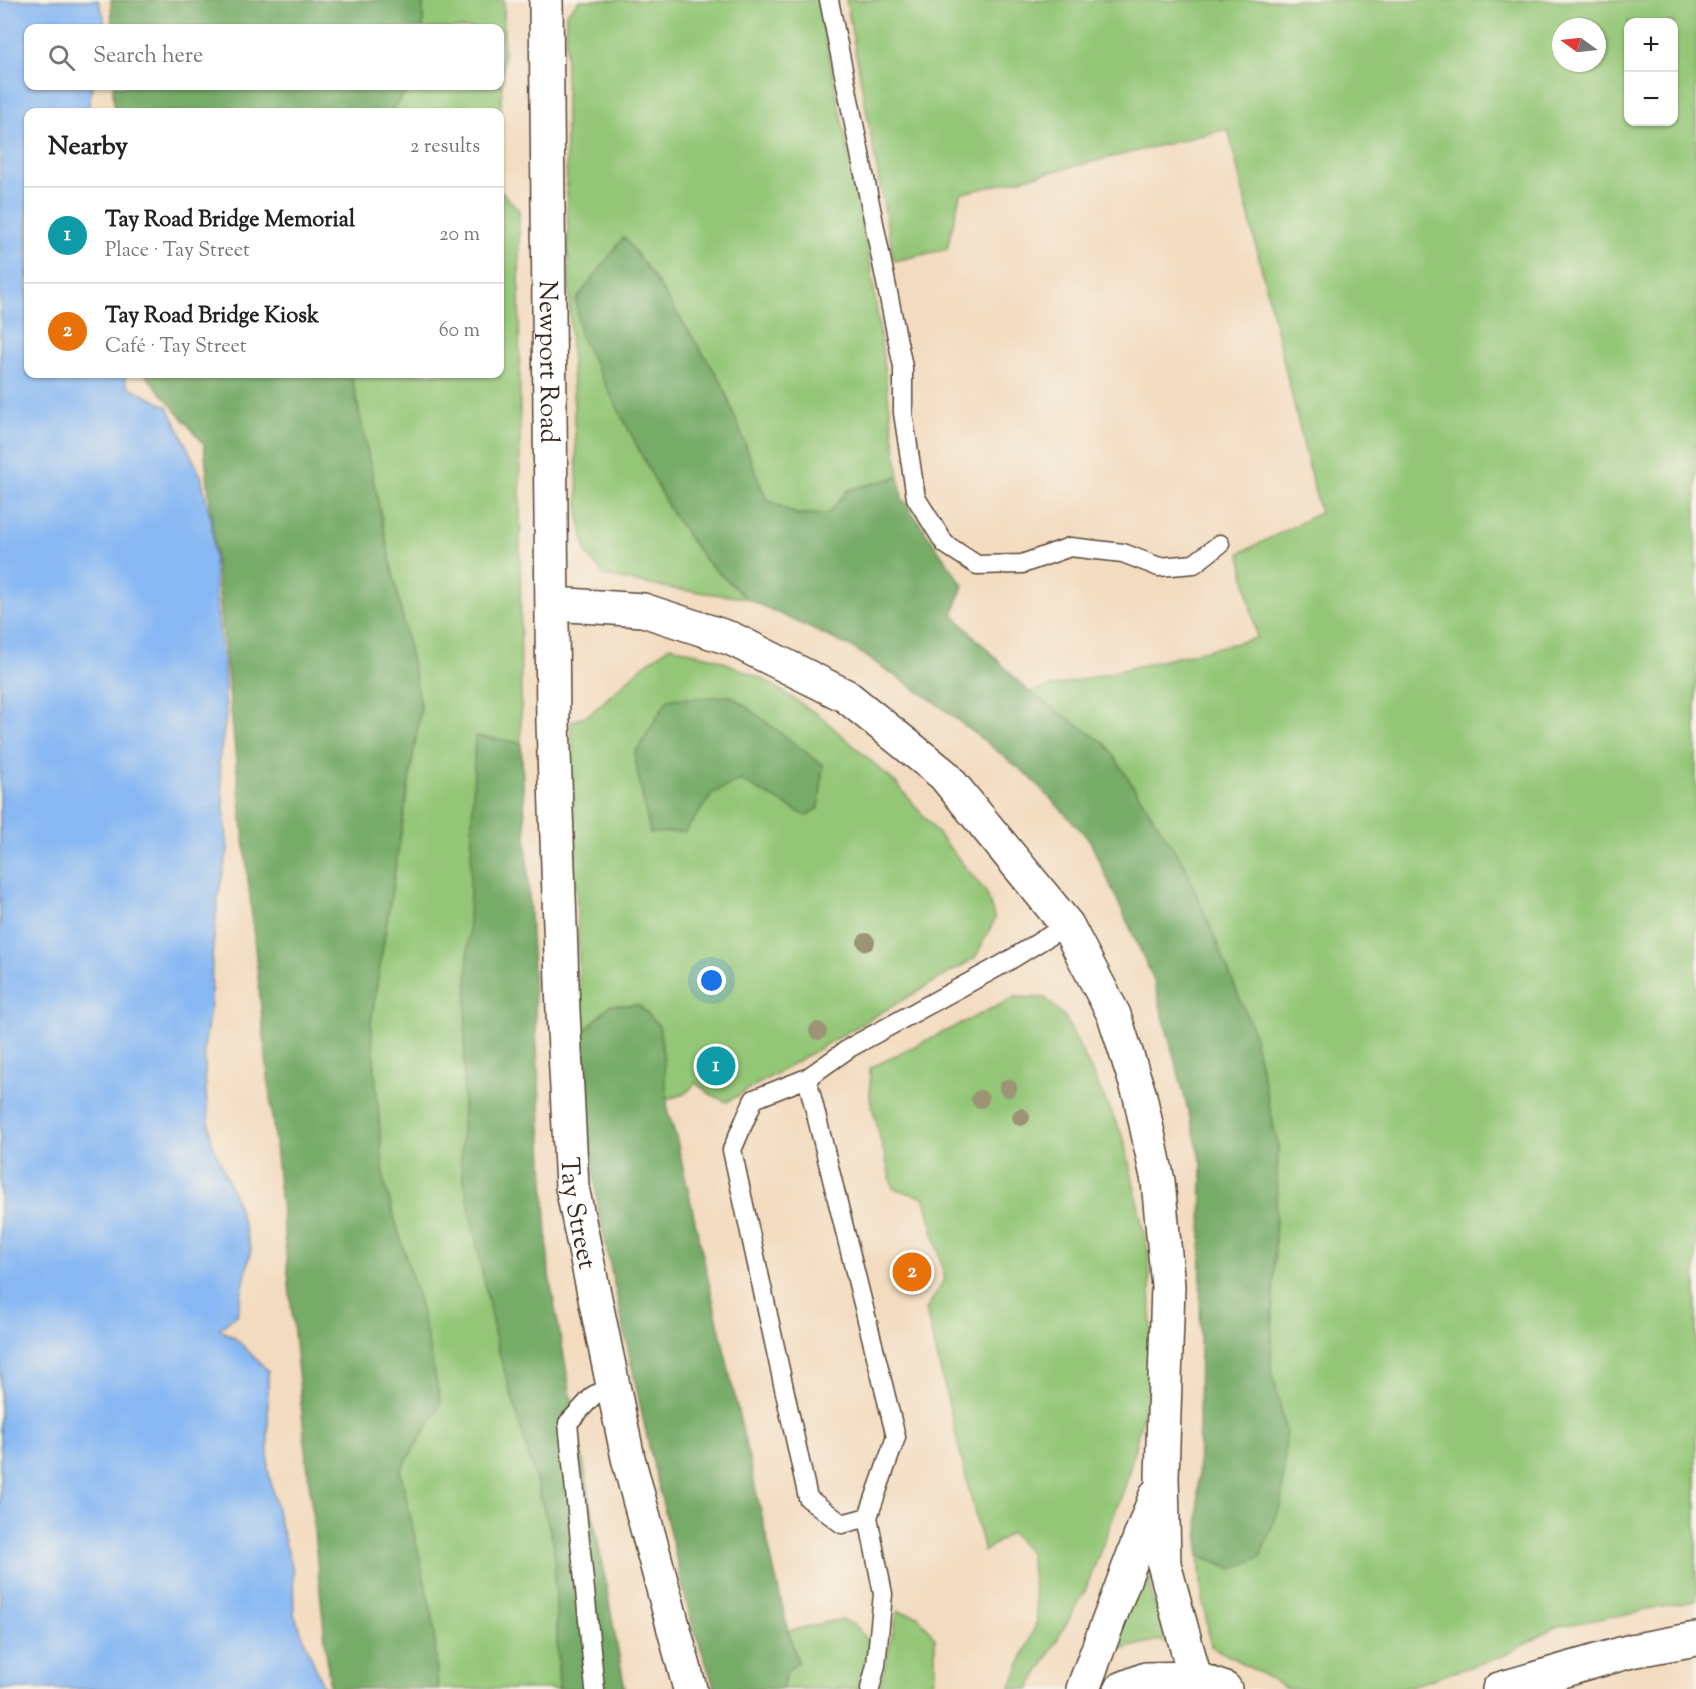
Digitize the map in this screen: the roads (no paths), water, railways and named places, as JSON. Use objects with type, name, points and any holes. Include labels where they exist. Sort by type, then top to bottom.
[{"type":"main road","name":"Newport Road","points":[[546,0],[553,723]]},
{"type":"main road","points":[[553,604],[643,610],[732,639],[846,696],[944,775],[1067,926],[1114,1015],[1140,1096],[1158,1181],[1168,1286],[1162,1476],[1164,1564],[1195,1678]]},
{"type":"main road","name":"Tay Street","points":[[553,723],[572,1187],[628,1458],[690,1689]]},
{"type":"main road","points":[[1083,1689],[1162,1476]]},
{"type":"main road","points":[[1499,1689],[1631,1651],[1696,1639]]},
{"type":"main road","points":[[1121,1689],[1146,1679],[1195,1678],[1225,1689]]},
{"type":"lane","points":[[829,0],[903,367],[903,413],[916,498],[945,544],[977,565],[1022,564],[1070,547],[1123,553],[1160,567],[1194,564],[1220,544]]},
{"type":"lane","points":[[868,1516],[842,1524],[808,1498],[732,1150],[754,1099],[807,1078],[851,1047],[1005,963],[1067,926]]},
{"type":"lane","points":[[807,1078],[896,1437],[868,1516],[883,1594],[876,1665],[870,1689]]},
{"type":"lane","points":[[596,1689],[568,1423],[594,1395],[613,1387]]},
{"type":"water","points":[[0,0],[98,0],[104,24],[24,24],[24,90],[91,90],[89,108],[24,108],[24,378],[125,378],[127,386],[168,407],[201,476],[212,525],[217,612],[224,663],[226,717],[219,761],[228,849],[218,896],[212,957],[211,1003],[204,1047],[206,1094],[211,1139],[235,1198],[251,1249],[237,1315],[219,1329],[235,1338],[268,1371],[268,1469],[293,1570],[294,1614],[324,1689],[0,1689]]},
{"type":"place","name":"Tay Road Bridge Memorial","points":[[716,1066]]},
{"type":"place","name":"Tay Road Bridge Kiosk","points":[[912,1272]]}]
